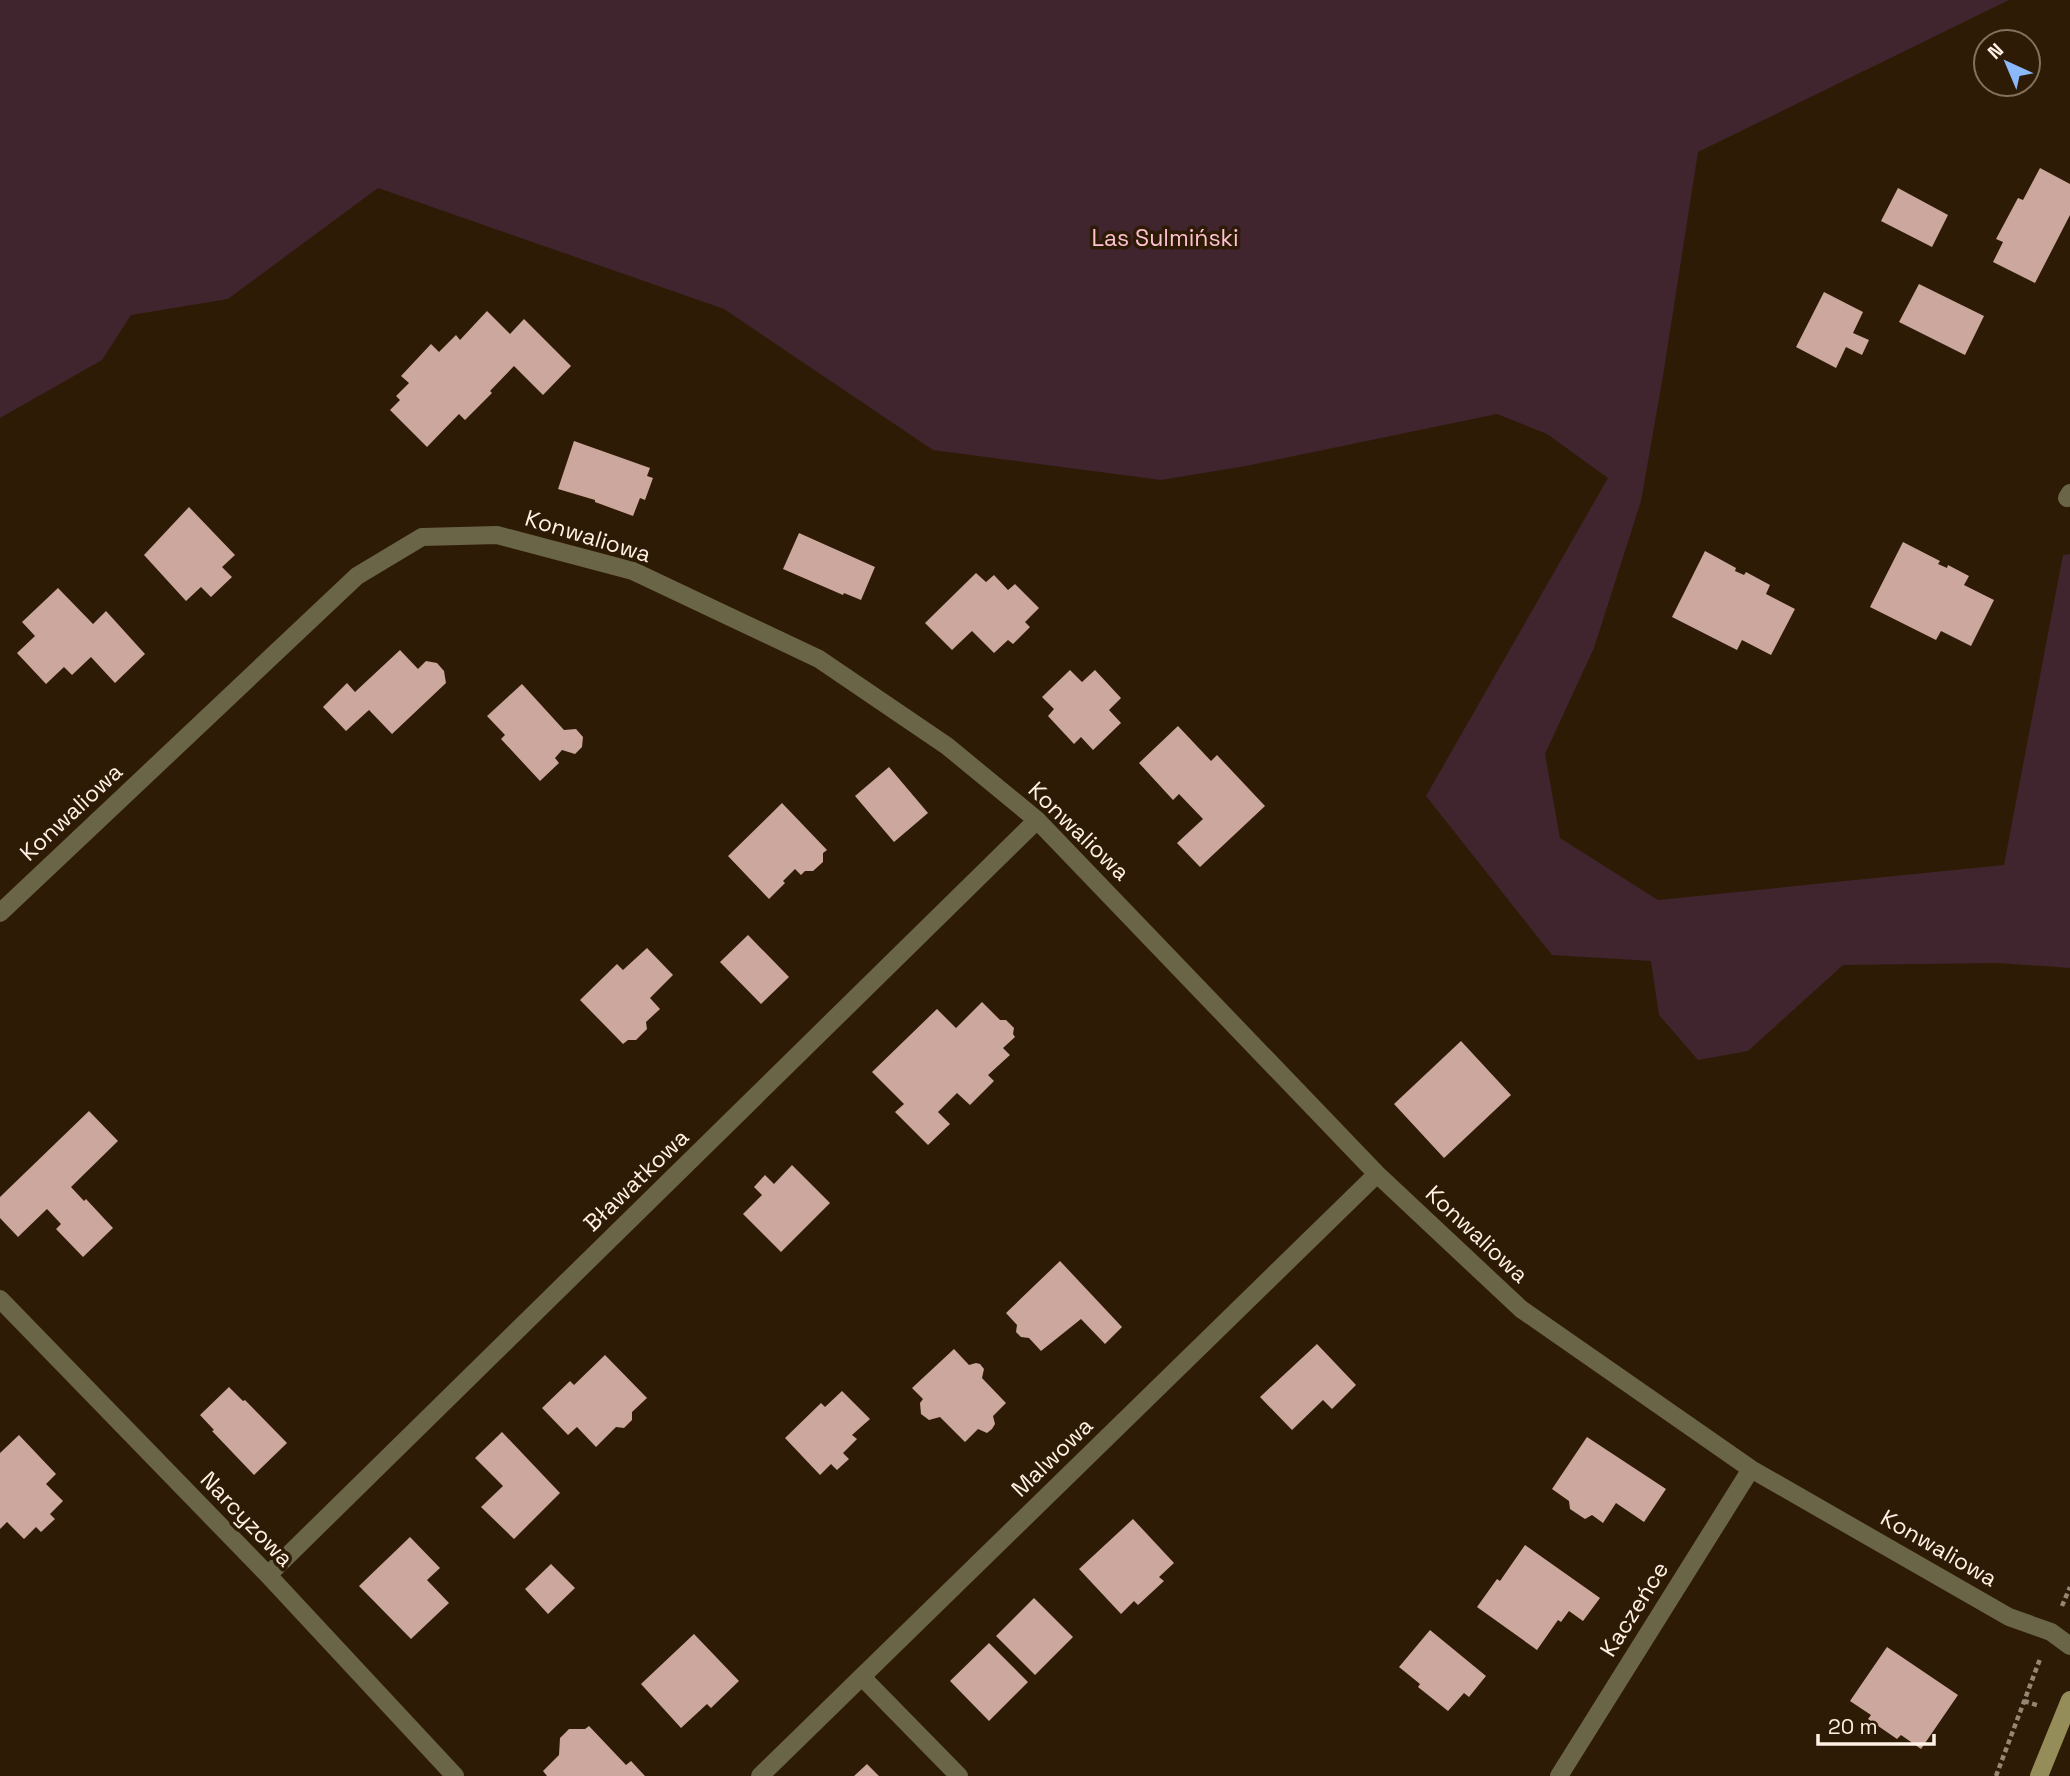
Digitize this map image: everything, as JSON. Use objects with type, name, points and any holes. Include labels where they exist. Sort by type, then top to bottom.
[{"type":"main road","points":[[2039,1776],[2070,1700]]},
{"type":"street","name":"Konwaliowa","points":[[0,913],[357,576],[422,537],[496,535],[633,571],[819,659],[947,746],[1037,820],[1377,1174],[1521,1309],[1751,1469],[2009,1617],[2051,1632],[2070,1646]]},
{"type":"street","name":"Bławatkowa","points":[[268,1575],[1037,820]]},
{"type":"street","name":"Malwowa","points":[[760,1776],[1377,1174]]},
{"type":"street","name":"Narcyzowa","points":[[0,1299],[268,1575],[455,1776]]},
{"type":"street","name":"Kaczeńce","points":[[1559,1776],[1751,1469]]},
{"type":"street","points":[[862,1677],[959,1776]]},
{"type":"path","points":[[1996,1776],[2070,1587]]},
{"type":"green space","name":"Las Sulmiński","points":[[0,0],[2009,0],[1698,152],[1641,501],[1594,648],[1545,754],[1560,838],[1658,900],[2004,865],[2063,555],[2070,554],[2070,968],[1998,963],[1843,965],[1748,1051],[1698,1060],[1659,1015],[1651,961],[1552,955],[1426,796],[1608,478],[1547,434],[1497,414],[1246,466],[1161,480],[933,450],[724,309],[378,188],[228,299],[131,315],[102,360],[0,418]]},
{"type":"building","points":[[2040,168],[2070,184],[2070,215],[2035,283],[1993,262],[2003,242],[1996,239],[2018,198],[2023,200]]},
{"type":"building","points":[[1898,188],[1948,215],[1932,247],[1881,221]]},
{"type":"building","points":[[1919,284],[1984,316],[1965,355],[1899,322]]},
{"type":"building","points":[[1824,292],[1863,312],[1853,333],[1869,340],[1862,355],[1846,347],[1836,368],[1796,347]]},
{"type":"building","points":[[487,311],[510,334],[524,319],[571,366],[543,395],[514,366],[465,420],[459,414],[427,447],[390,410],[400,400],[396,396],[409,383],[401,376],[431,344],[439,352],[456,335],[460,340]]},
{"type":"building","points":[[574,441],[650,468],[647,476],[653,478],[645,500],[640,498],[633,516],[595,500],[558,489]]},
{"type":"building","points":[[189,507],[235,555],[222,567],[232,577],[211,597],[201,587],[186,601],[144,555]]},
{"type":"building","points":[[799,533],[875,567],[861,600],[783,569]]},
{"type":"building","points":[[1903,542],[1940,561],[1938,564],[1947,568],[1948,565],[1969,576],[1964,585],[1994,600],[1971,646],[1941,631],[1936,640],[1870,607]]},
{"type":"building","points":[[1705,551],[1736,568],[1735,571],[1744,575],[1746,572],[1770,585],[1766,594],[1795,609],[1771,655],[1742,640],[1737,650],[1672,617]]},
{"type":"building","points":[[976,573],[986,582],[994,575],[1008,590],[1015,584],[1039,608],[1025,622],[1030,627],[1013,644],[1008,640],[994,653],[972,631],[952,650],[925,623]]},
{"type":"building","points":[[58,588],[93,624],[106,611],[145,654],[115,683],[91,657],[72,675],[64,667],[46,684],[17,653],[35,636],[22,622]]},
{"type":"building","points":[[400,650],[418,669],[426,661],[437,663],[444,671],[446,683],[392,734],[369,710],[346,731],[323,707],[347,683],[355,692]]},
{"type":"building","points":[[1070,670],[1082,682],[1095,670],[1121,698],[1109,710],[1121,723],[1093,750],[1081,737],[1074,744],[1048,716],[1054,709],[1042,697]]},
{"type":"building","points":[[522,684],[564,730],[576,729],[583,737],[582,747],[575,754],[562,750],[555,758],[559,763],[540,781],[501,739],[505,735],[487,716]]},
{"type":"building","points":[[1178,726],[1211,761],[1217,755],[1265,806],[1200,867],[1177,843],[1203,819],[1179,794],[1173,800],[1139,763]]},
{"type":"building","points":[[889,767],[928,813],[894,842],[855,796]]},
{"type":"building","points":[[782,803],[827,850],[823,853],[823,862],[813,871],[805,871],[801,875],[795,869],[769,899],[728,856]]},
{"type":"building","points":[[748,935],[789,977],[761,1004],[720,962]]},
{"type":"building","points":[[647,948],[673,975],[650,998],[660,1009],[646,1022],[647,1029],[636,1040],[628,1040],[623,1044],[580,1000],[617,964],[623,970]]},
{"type":"building","points":[[982,1002],[1000,1020],[1006,1020],[1014,1028],[1015,1037],[1003,1048],[1010,1055],[988,1075],[994,1081],[970,1105],[957,1093],[938,1112],[950,1124],[928,1145],[895,1112],[904,1104],[872,1072],[937,1009],[956,1028]]},
{"type":"building","points":[[1461,1041],[1511,1095],[1444,1158],[1394,1104]]},
{"type":"building","points":[[89,1111],[118,1141],[71,1187],[113,1228],[83,1257],[56,1229],[61,1224],[47,1209],[18,1237],[0,1218],[0,1197]]},
{"type":"building","points":[[792,1165],[830,1203],[781,1252],[743,1214],[762,1195],[754,1187],[765,1175],[774,1184]]},
{"type":"building","points":[[1060,1261],[1122,1327],[1105,1344],[1081,1319],[1041,1351],[1029,1338],[1021,1337],[1016,1332],[1017,1325],[1006,1313]]},
{"type":"building","points":[[1317,1344],[1356,1385],[1332,1409],[1323,1400],[1292,1430],[1260,1397]]},
{"type":"building","points":[[954,1349],[969,1365],[980,1364],[984,1369],[982,1378],[1006,1403],[993,1416],[995,1424],[992,1429],[987,1433],[978,1429],[965,1442],[940,1417],[929,1420],[921,1414],[920,1403],[923,1399],[912,1388]]},
{"type":"building","points":[[605,1355],[647,1398],[632,1412],[632,1420],[624,1428],[616,1427],[596,1447],[577,1427],[568,1435],[542,1408],[570,1381],[574,1385]]},
{"type":"building","points":[[229,1387],[287,1443],[254,1475],[200,1415]]},
{"type":"building","points":[[842,1391],[870,1419],[852,1435],[857,1439],[843,1453],[849,1459],[837,1470],[831,1464],[820,1475],[785,1438],[821,1403],[825,1407]]},
{"type":"building","points":[[502,1432],[560,1493],[514,1539],[481,1507],[503,1486],[475,1458]]},
{"type":"building","points":[[19,1435],[56,1474],[46,1484],[63,1501],[50,1514],[55,1519],[41,1532],[36,1527],[24,1539],[7,1522],[0,1529],[0,1453]]},
{"type":"building","points":[[1587,1437],[1666,1489],[1644,1522],[1616,1503],[1603,1523],[1592,1515],[1585,1519],[1570,1509],[1569,1501],[1552,1489]]},
{"type":"building","points":[[1133,1519],[1174,1563],[1159,1577],[1164,1581],[1138,1605],[1134,1601],[1121,1614],[1079,1569]]},
{"type":"building","points":[[410,1537],[440,1568],[427,1580],[449,1603],[411,1639],[359,1586]]},
{"type":"building","points":[[1525,1545],[1600,1598],[1583,1621],[1569,1611],[1561,1622],[1558,1620],[1537,1650],[1477,1607],[1497,1579],[1500,1581]]},
{"type":"building","points":[[551,1564],[575,1588],[548,1614],[525,1589]]},
{"type":"building","points":[[1034,1598],[1073,1637],[1035,1675],[996,1636]]},
{"type":"building","points":[[1430,1630],[1486,1676],[1469,1697],[1464,1693],[1448,1711],[1418,1687],[1420,1684],[1399,1667]]},
{"type":"building","points":[[694,1634],[739,1681],[711,1708],[707,1704],[681,1728],[641,1684]]},
{"type":"building","points":[[989,1643],[1028,1682],[989,1721],[950,1681]]},
{"type":"building","points":[[1887,1647],[1958,1695],[1921,1749],[1901,1735],[1897,1739],[1868,1719],[1871,1715],[1850,1701]]},
{"type":"building","points":[[589,1726],[626,1765],[631,1761],[645,1776],[547,1776],[543,1771],[559,1755],[560,1738],[569,1729],[585,1729]]},
{"type":"building","points":[[867,1764],[879,1776],[854,1776]]}]
